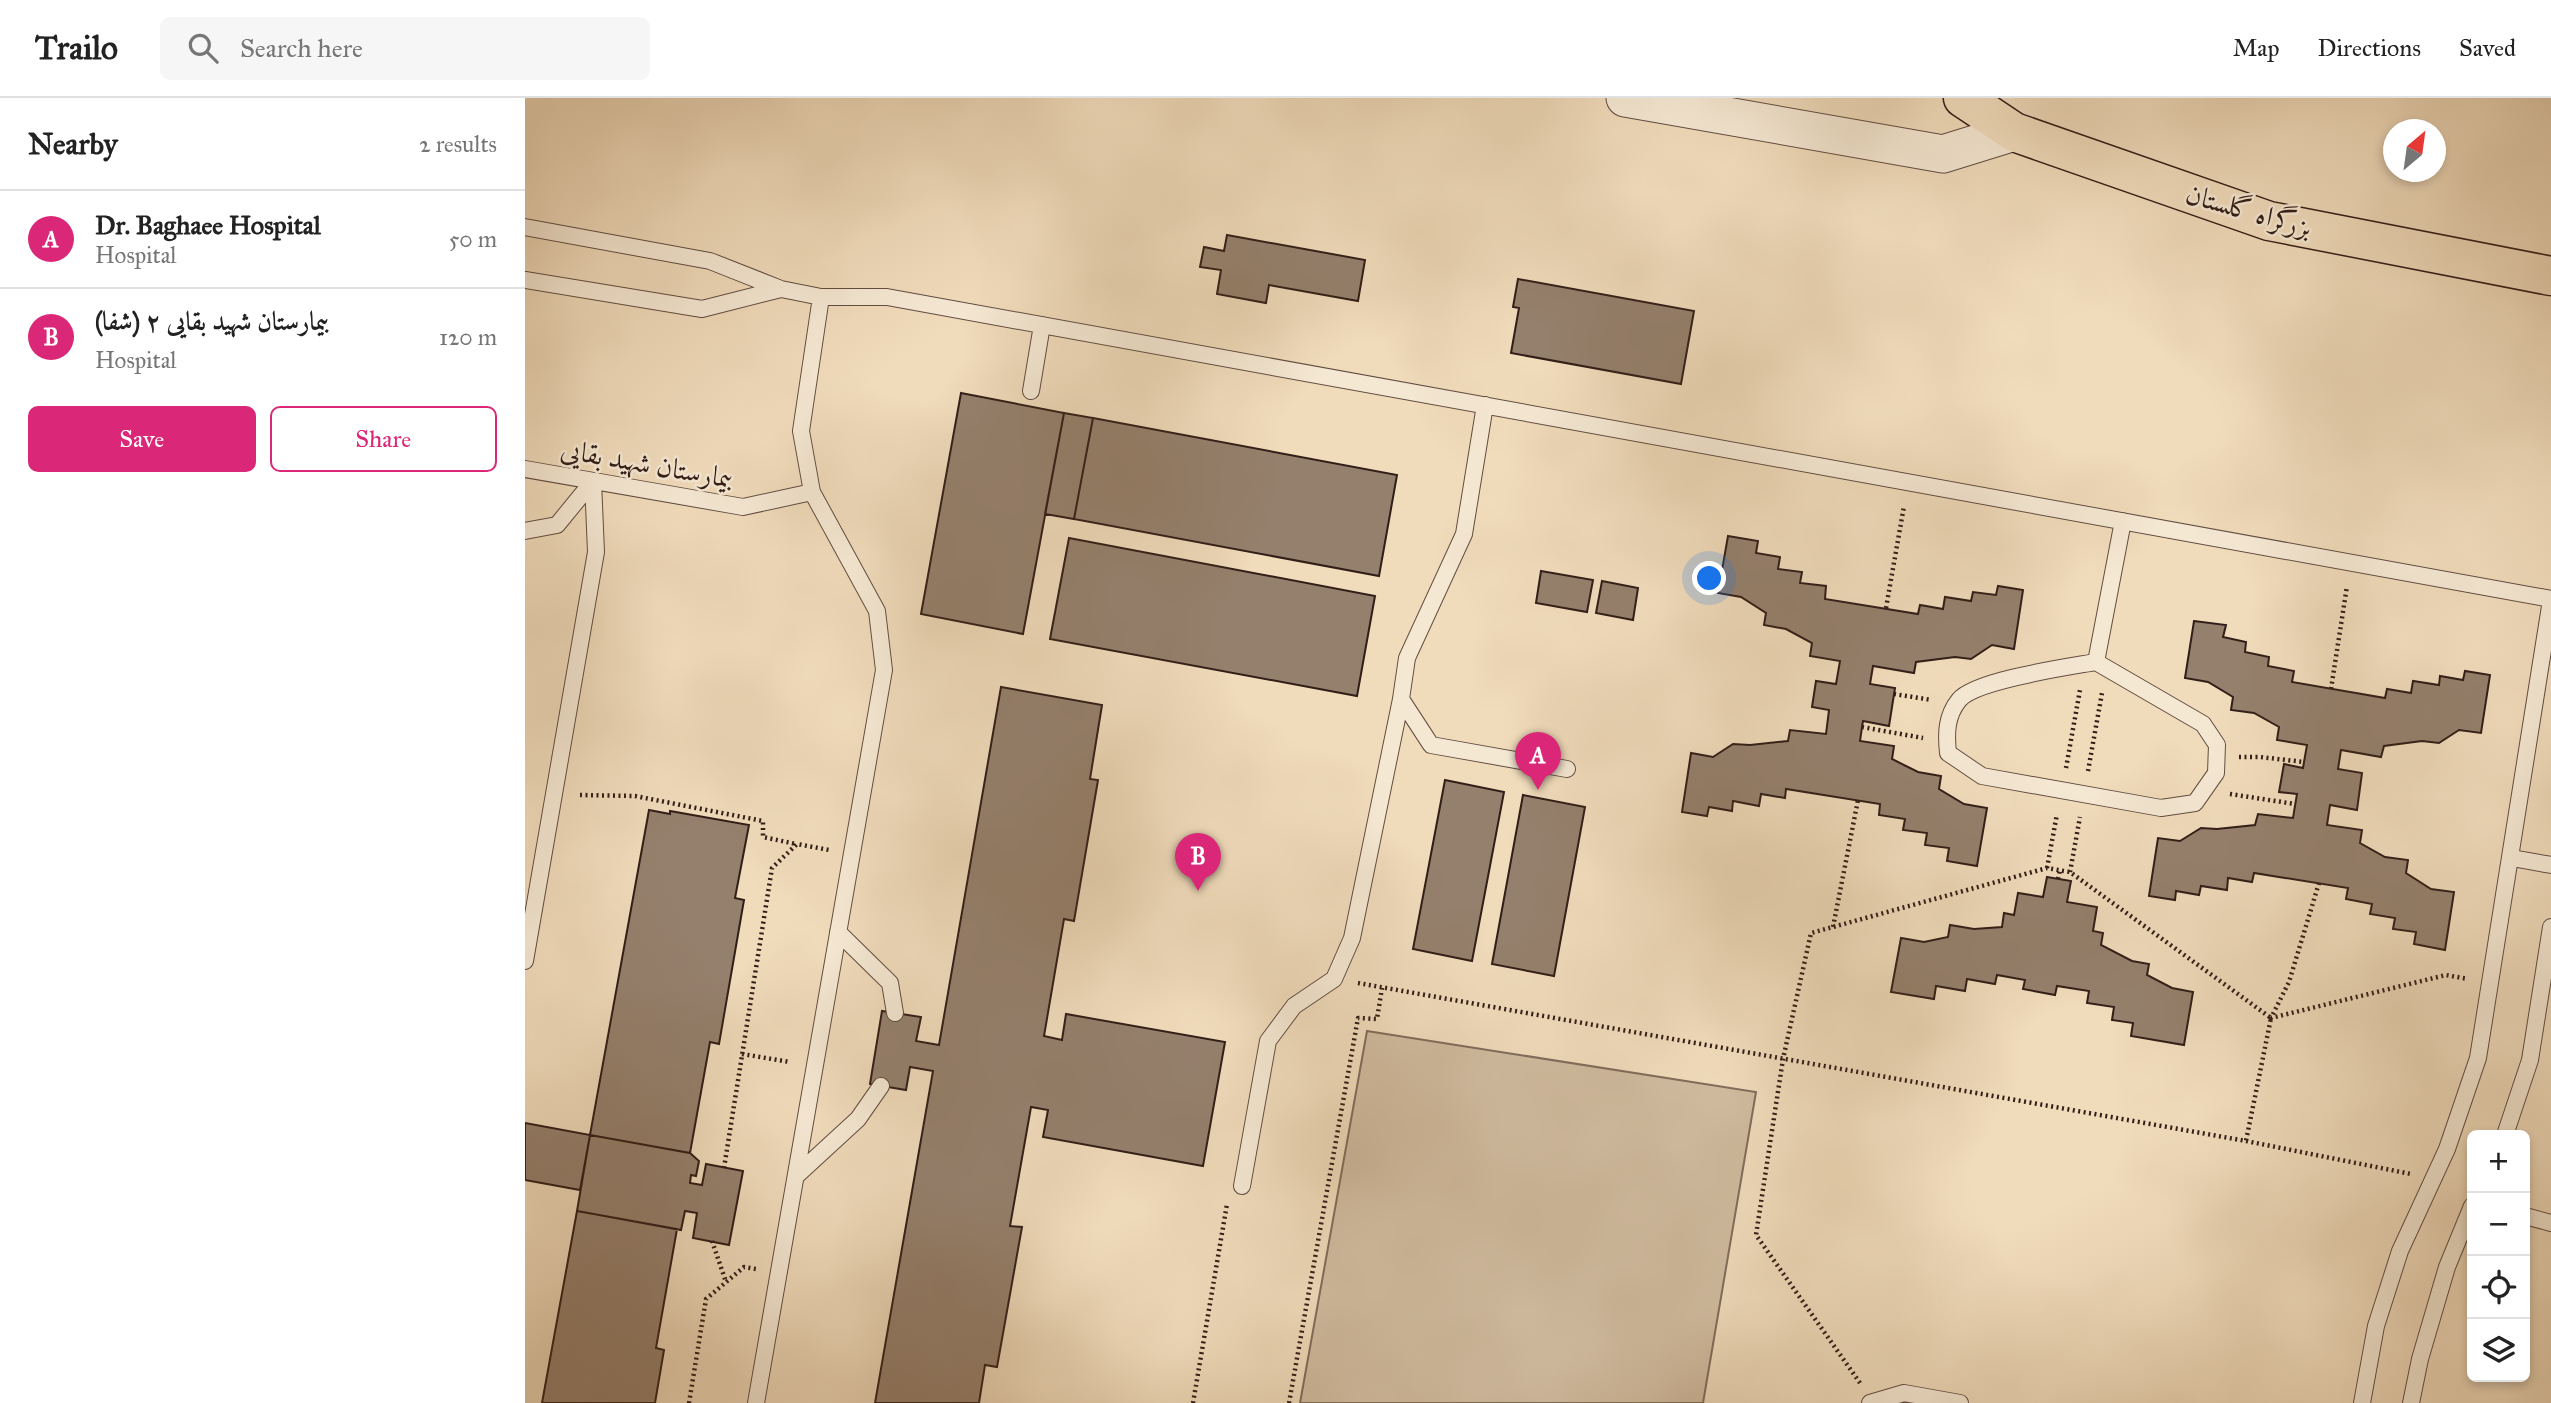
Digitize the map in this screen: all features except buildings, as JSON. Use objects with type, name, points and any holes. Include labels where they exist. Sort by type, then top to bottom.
[{"type":"highway","name":"بزرگراه گلستان","points":[[1969,100],[2014,132],[2269,221],[2551,276]]},
{"type":"street","points":[[1625,98],[1943,154],[2014,132]]},
{"type":"lane","points":[[525,228],[710,261],[781,289],[821,296],[887,297],[2551,599],[2512,858],[2478,1058],[2447,1149],[2400,1251],[2380,1313],[2362,1403]]},
{"type":"lane","points":[[525,280],[702,309],[781,289]]},
{"type":"lane","points":[[756,1403],[884,670],[877,611],[812,492],[801,431],[821,296]]},
{"type":"lane","points":[[1031,391],[1042,325]]},
{"type":"lane","points":[[1242,1186],[1268,1041],[1294,1006],[1333,979],[1352,938],[1407,658],[1464,534],[1485,405]]},
{"type":"lane","name":"بیمارستان شهید بقایی","points":[[525,469],[743,507],[812,492]]},
{"type":"lane","points":[[525,531],[557,525],[593,481]]},
{"type":"lane","points":[[525,961],[596,552],[593,481]]},
{"type":"lane","points":[[2096,662],[2123,521]]},
{"type":"lane","points":[[2096,662],[2203,724],[2217,745],[2216,773],[2195,803],[2161,808],[1982,776],[1948,753],[1946,728],[1959,699],[1986,685],[2096,662]]},
{"type":"lane","points":[[1401,699],[1431,745],[1567,769]]},
{"type":"lane","points":[[2512,858],[2551,865]]},
{"type":"lane","points":[[2507,1130],[2530,1060],[2551,927]]},
{"type":"lane","points":[[838,932],[890,983],[895,1013]]},
{"type":"lane","points":[[796,1176],[858,1119],[881,1086]]},
{"type":"lane","points":[[2530,1217],[2551,1223]]},
{"type":"lane","points":[[2411,1403],[2420,1359],[2447,1267],[2467,1218]]},
{"type":"lane","points":[[1871,1402],[1904,1393],[1960,1403]]},
{"type":"path","points":[[1886,608],[1908,482]]},
{"type":"path","points":[[2330,689],[2351,562]]},
{"type":"path","points":[[1894,694],[1938,701],[1955,709]]},
{"type":"path","points":[[1862,727],[1928,739],[1947,738]]},
{"type":"path","points":[[2217,757],[2260,757],[2305,762]]},
{"type":"path","points":[[2208,784],[2223,793],[2295,804]]},
{"type":"path","points":[[554,794],[635,796],[763,821],[762,837],[852,853]]},
{"type":"path","points":[[1833,927],[1858,800]]},
{"type":"path","points":[[724,1168],[772,868],[797,844]]},
{"type":"path","points":[[1871,1402],[1838,1349],[1756,1235],[1783,1059],[1811,933],[2047,868],[2070,872],[2271,1018],[2446,975],[2490,983]]},
{"type":"path","points":[[2059,879],[2060,870]]},
{"type":"path","points":[[2246,1141],[2271,1018],[2289,982],[2319,883]]},
{"type":"path","points":[[1333,979],[2246,1141],[2433,1178]]},
{"type":"path","points":[[1289,1403],[1358,1018],[1377,1019],[1382,988]]},
{"type":"path","points":[[742,1054],[815,1066]]},
{"type":"path","points":[[1193,1403],[1226,1205],[1242,1186]]},
{"type":"path","points":[[712,1241],[726,1282]]},
{"type":"path","points":[[689,1403],[706,1299],[744,1266],[779,1273]]},
{"type":"shaded area","points":[[1367,1031],[1756,1092],[1703,1403],[1300,1403]]},
{"type":"place","name":"Dr. Baghaee Hospital","points":[[1538,790]]},
{"type":"place","name":"بیمارستان شهید بقایی ۲ (شفا)","points":[[1198,891]]}]
